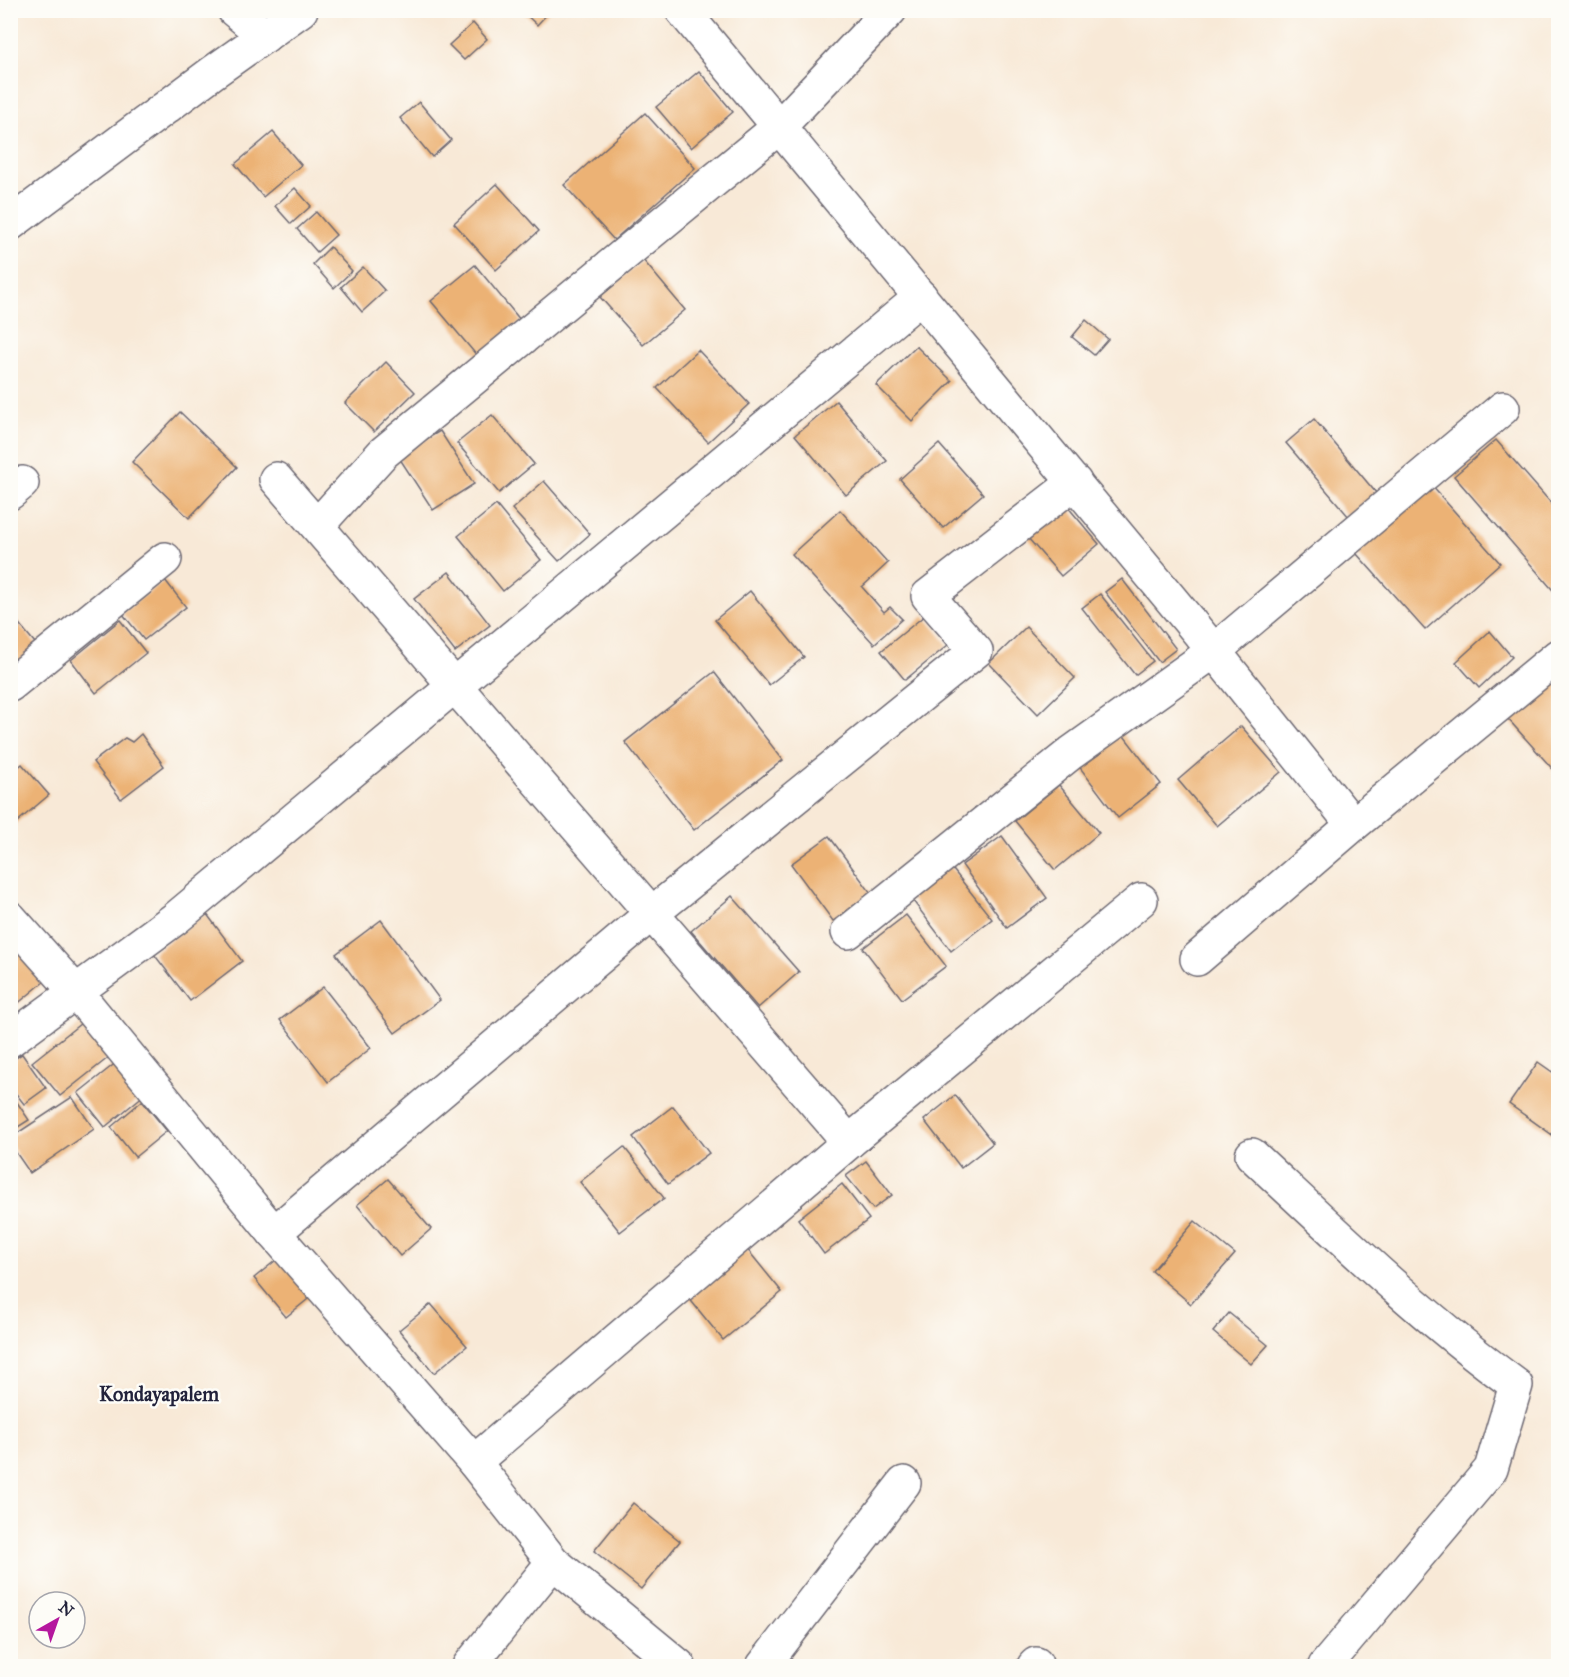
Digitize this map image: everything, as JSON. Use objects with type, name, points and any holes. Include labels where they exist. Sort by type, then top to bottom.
[{"type":"street","points":[[234,10],[265,36]]},
{"type":"street","points":[[10,224],[212,73],[301,10]]},
{"type":"street","points":[[682,10],[1075,482],[1353,825]]},
{"type":"street","points":[[317,526],[383,453],[779,127],[890,10]]},
{"type":"street","points":[[10,1040],[176,918],[921,297]]},
{"type":"street","points":[[848,932],[1071,753],[1214,651],[1503,408]]},
{"type":"street","points":[[276,479],[849,1142]]},
{"type":"street","points":[[274,1233],[651,914],[976,651],[928,596],[1075,482]]},
{"type":"street","points":[[10,685],[165,559]]},
{"type":"street","points":[[1197,959],[1353,825],[1558,656]]},
{"type":"street","points":[[474,1462],[849,1142],[1141,900]]},
{"type":"street","points":[[10,918],[76,992],[274,1233],[474,1462],[553,1562],[679,1666]]},
{"type":"street","points":[[1252,1155],[1394,1288],[1471,1352],[1516,1385],[1491,1469],[1325,1666]]},
{"type":"street","points":[[763,1666],[904,1483]]},
{"type":"street","points":[[469,1666],[553,1562]]},
{"type":"building","points":[[521,10],[551,10],[537,25]]},
{"type":"building","points":[[473,23],[487,39],[464,60],[449,45]]},
{"type":"building","points":[[699,71],[733,112],[691,148],[656,107]]},
{"type":"building","points":[[419,102],[451,140],[432,157],[400,118]]},
{"type":"building","points":[[645,113],[695,168],[614,240],[564,185]]},
{"type":"building","points":[[273,132],[301,165],[263,197],[235,164]]},
{"type":"building","points":[[497,184],[539,231],[496,270],[454,223]]},
{"type":"building","points":[[295,188],[311,206],[291,224],[275,206]]},
{"type":"building","points":[[316,212],[336,235],[317,252],[297,229]]},
{"type":"building","points":[[330,247],[352,271],[334,288],[313,264]]},
{"type":"building","points":[[643,260],[685,310],[643,345],[600,297]]},
{"type":"building","points":[[475,265],[521,321],[478,357],[431,301]]},
{"type":"building","points":[[363,267],[385,291],[362,312],[341,287]]},
{"type":"building","points":[[1086,320],[1108,339],[1094,355],[1072,337]]},
{"type":"building","points":[[916,346],[952,381],[912,421],[876,385]]},
{"type":"building","points":[[698,350],[749,404],[708,442],[657,388]]},
{"type":"building","points":[[386,362],[415,392],[374,432],[345,403]]},
{"type":"building","points":[[836,401],[887,461],[846,495],[795,435]]},
{"type":"building","points":[[180,412],[237,467],[189,518],[132,462]]},
{"type":"building","points":[[492,415],[534,464],[499,493],[457,443]]},
{"type":"building","points":[[1314,419],[1377,494],[1349,517],[1286,443]]},
{"type":"building","points":[[440,431],[474,484],[433,510],[398,456]]},
{"type":"building","points":[[1496,440],[1558,511],[1558,596],[1454,476]]},
{"type":"building","points":[[939,444],[983,494],[943,528],[900,479]]},
{"type":"building","points":[[544,481],[590,534],[559,561],[512,509]]},
{"type":"building","points":[[1431,485],[1500,563],[1425,630],[1356,553]]},
{"type":"building","points":[[496,505],[541,560],[503,591],[458,536]]},
{"type":"building","points":[[1067,506],[1099,544],[1061,576],[1028,538]]},
{"type":"building","points":[[840,510],[888,563],[862,587],[884,612],[890,607],[902,619],[874,644],[792,554]]},
{"type":"building","points":[[449,572],[490,625],[455,652],[414,599]]},
{"type":"building","points":[[1122,579],[1176,649],[1159,662],[1105,592]]},
{"type":"building","points":[[165,580],[186,607],[144,640],[122,613]]},
{"type":"building","points":[[750,591],[804,657],[769,685],[715,620]]},
{"type":"building","points":[[1100,594],[1153,661],[1135,675],[1082,608]]},
{"type":"building","points":[[10,613],[40,649],[10,673]]},
{"type":"building","points":[[924,616],[948,645],[905,680],[881,651]]},
{"type":"building","points":[[120,620],[146,653],[96,693],[71,660]]},
{"type":"building","points":[[1026,627],[1075,678],[1038,714],[989,663]]},
{"type":"building","points":[[1490,631],[1512,657],[1479,688],[1456,662]]},
{"type":"building","points":[[714,672],[783,760],[694,830],[625,742]]},
{"type":"building","points":[[1557,675],[1558,677],[1558,775],[1508,719]]},
{"type":"building","points":[[1241,726],[1281,772],[1217,826],[1178,780]]},
{"type":"building","points":[[1121,732],[1161,784],[1118,818],[1078,765]]},
{"type":"building","points":[[141,734],[164,766],[121,799],[93,762],[125,738],[132,742]]},
{"type":"building","points":[[22,764],[49,795],[10,828],[10,774]]},
{"type":"building","points":[[1059,785],[1099,833],[1055,870],[1015,821]]},
{"type":"building","points":[[829,836],[871,893],[833,921],[791,864]]},
{"type":"building","points":[[1002,836],[1047,898],[1007,928],[962,865]]},
{"type":"building","points":[[950,866],[992,919],[951,951],[910,897]]},
{"type":"building","points":[[732,896],[799,972],[758,1008],[691,931]]},
{"type":"building","points":[[206,913],[242,961],[190,1001],[153,953]]},
{"type":"building","points":[[906,915],[946,966],[902,999],[863,948]]},
{"type":"building","points":[[381,920],[440,1000],[395,1033],[336,954]]},
{"type":"building","points":[[24,942],[51,976],[16,1005],[10,998],[10,953]]},
{"type":"building","points":[[323,987],[371,1048],[328,1082],[280,1020]]},
{"type":"building","points":[[85,1020],[113,1054],[60,1096],[32,1062]]},
{"type":"building","points":[[22,1054],[46,1088],[24,1104],[10,1086],[10,1062]]},
{"type":"building","points":[[117,1062],[144,1095],[105,1127],[78,1093]]},
{"type":"building","points":[[1538,1062],[1558,1076],[1558,1139],[1509,1104]]},
{"type":"building","points":[[10,1092],[29,1120],[10,1132]]},
{"type":"building","points":[[955,1095],[993,1143],[961,1168],[924,1120]]},
{"type":"building","points":[[72,1097],[94,1129],[30,1173],[10,1144],[10,1138]]},
{"type":"building","points":[[142,1101],[167,1131],[135,1157],[111,1127]]},
{"type":"building","points":[[673,1106],[709,1153],[668,1184],[633,1137]]},
{"type":"building","points":[[624,1147],[664,1198],[620,1232],[580,1182]]},
{"type":"building","points":[[866,1161],[892,1195],[873,1209],[846,1176]]},
{"type":"building","points":[[388,1179],[431,1229],[400,1256],[357,1205]]},
{"type":"building","points":[[842,1184],[869,1219],[824,1254],[798,1219]]},
{"type":"building","points":[[1195,1221],[1235,1254],[1191,1304],[1152,1271]]},
{"type":"building","points":[[747,1249],[782,1292],[723,1340],[688,1297]]},
{"type":"building","points":[[286,1252],[318,1291],[286,1317],[254,1278]]},
{"type":"building","points":[[431,1304],[467,1346],[434,1373],[399,1330]]},
{"type":"building","points":[[1229,1313],[1268,1345],[1251,1364],[1213,1332]]},
{"type":"building","points":[[633,1503],[680,1541],[641,1589],[594,1551]]},
{"type":"district","name":"Kondayapalem","points":[[159,1394]]}]
